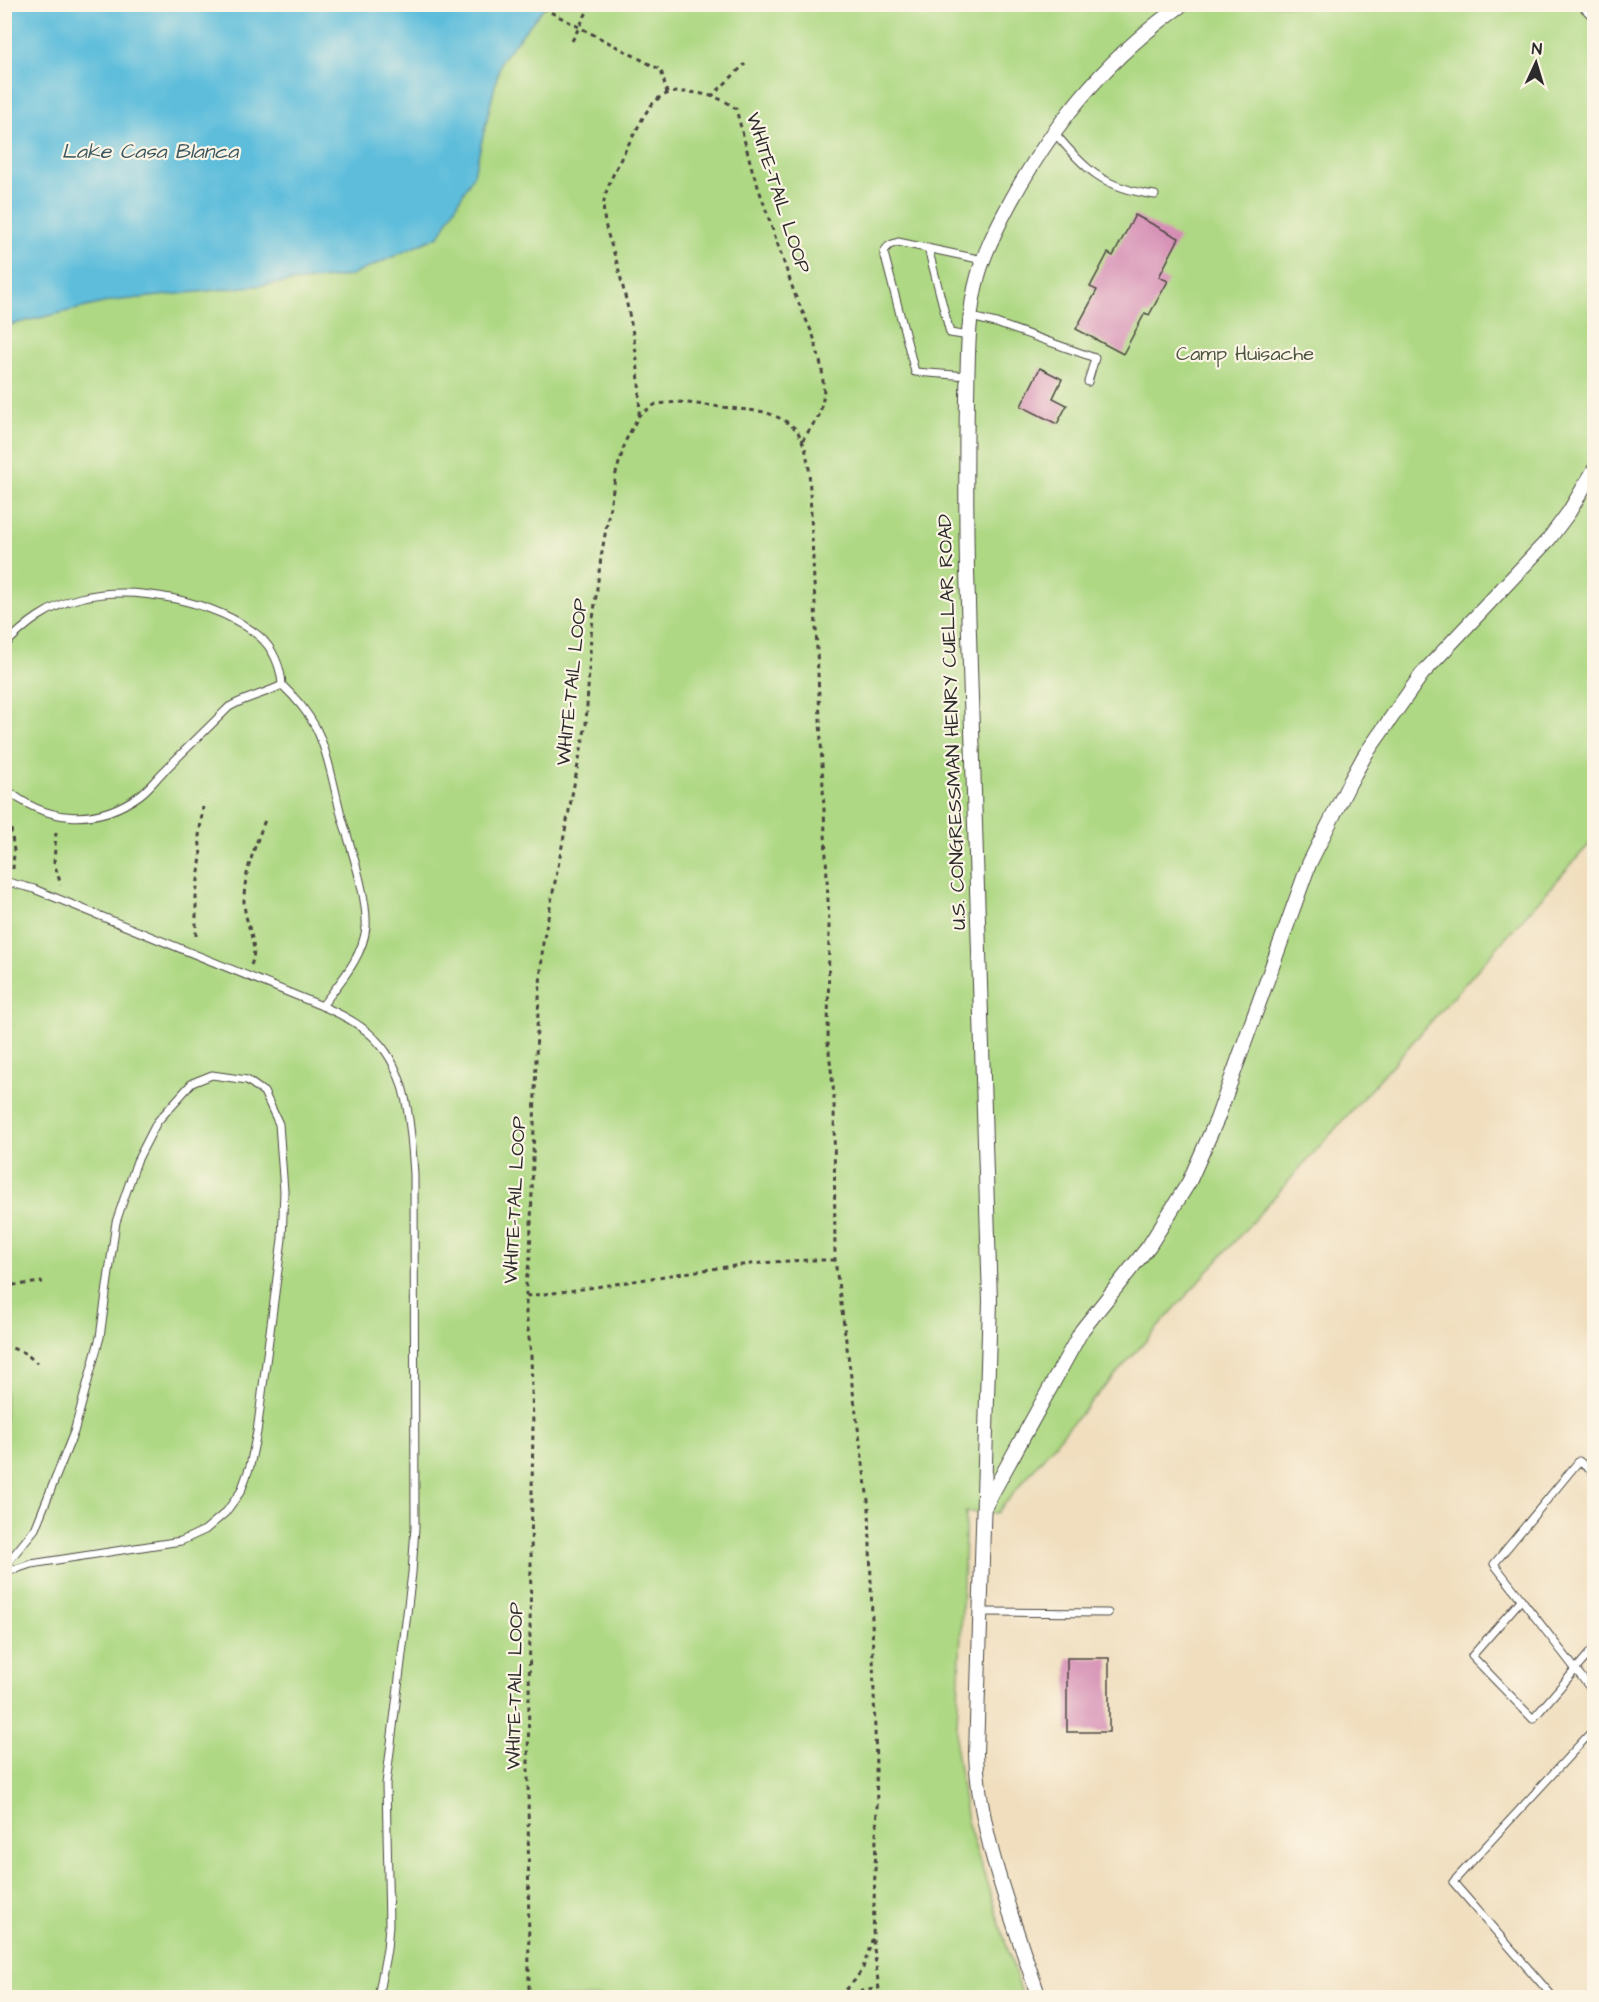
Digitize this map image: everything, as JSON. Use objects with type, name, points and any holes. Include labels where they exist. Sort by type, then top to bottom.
[{"type":"street","name":"U.S. CONGRESSMAN HENRY CUELLAR ROAD","points":[[1038,1998],[991,1848],[979,1793],[976,1743],[990,1301],[967,560],[969,336],[978,276],[983,260],[996,230],[1037,155],[1084,94],[1114,62],[1183,4]]},
{"type":"street","points":[[1585,4],[1594,14]]},
{"type":"street","name":"U.S. CONGRESSMAN HENRY CUELLAR ROAD","points":[[982,1512],[1082,1330],[1149,1246],[1189,1182],[1217,1119],[1309,864],[1355,773],[1422,674],[1549,539],[1569,512],[1594,470]]},
{"type":"lane","points":[[1053,132],[1084,165],[1104,181],[1134,192],[1155,195]]},
{"type":"lane","points":[[968,376],[915,372],[884,253],[885,248],[898,242],[983,260]]},
{"type":"lane","points":[[928,248],[950,333],[969,336]]},
{"type":"lane","points":[[971,317],[996,323],[1095,358],[1088,382]]},
{"type":"lane","points":[[4,646],[22,627],[42,613],[81,598],[118,593],[146,594],[218,613],[238,622],[261,637],[274,654],[281,673],[282,685],[300,702],[317,729],[358,877],[365,912],[366,928],[360,949],[353,963],[322,1006]]},
{"type":"lane","points":[[4,787],[18,800],[44,813],[68,818],[115,809],[146,790],[229,707],[282,685]]},
{"type":"lane","points":[[4,881],[34,889],[322,1006],[376,1039],[385,1050],[396,1074],[410,1123],[413,1162],[416,1484],[414,1552],[387,1773],[385,1805],[389,1925],[378,1998]]},
{"type":"lane","points":[[4,1567],[35,1529],[74,1432],[100,1337],[116,1222],[137,1161],[157,1122],[192,1083],[212,1075],[247,1080],[264,1092],[279,1124],[284,1191],[282,1239],[257,1432],[250,1466],[241,1491],[226,1512],[205,1530],[181,1541],[31,1564],[4,1573]]},
{"type":"lane","points":[[1594,1473],[1579,1461],[1494,1564],[1594,1693]]},
{"type":"lane","points":[[1521,1600],[1472,1656],[1533,1719],[1594,1648]]},
{"type":"lane","points":[[979,1612],[1108,1613]]},
{"type":"lane","points":[[1554,1998],[1452,1882],[1594,1729]]},
{"type":"path","points":[[535,4],[662,70],[667,93]]},
{"type":"path","points":[[572,41],[587,12]]},
{"type":"path","points":[[711,97],[745,64]]},
{"type":"path","name":"WHITE-TAIL LOOP","points":[[529,1998],[528,1765],[532,1425],[531,1355],[526,1296],[530,1257],[537,1027],[543,943],[586,724],[591,635],[601,557],[616,473],[626,440],[639,415],[641,394],[632,330],[618,265],[607,230],[604,207],[607,190],[639,125],[655,100],[667,93],[682,92],[711,97],[732,105],[739,115],[752,169],[795,295],[813,334],[822,369],[824,394],[820,414],[802,441]]},
{"type":"path","points":[[639,415],[656,404],[680,402],[765,412],[784,420],[797,430],[809,468],[829,924],[828,1043],[834,1095],[836,1147],[835,1260],[871,1529],[877,1805],[873,1937],[880,1998]]},
{"type":"path","points":[[195,936],[196,896],[201,856],[199,836],[203,807]]},
{"type":"path","points":[[250,967],[256,955],[244,904],[246,879],[250,857],[266,820]]},
{"type":"path","points":[[11,829],[14,850],[13,869]]},
{"type":"path","points":[[57,832],[54,864],[61,885]]},
{"type":"path","points":[[526,1296],[585,1290],[764,1263],[803,1259],[835,1260]]},
{"type":"path","points":[[4,1286],[43,1282]]},
{"type":"path","points":[[4,1346],[25,1353],[37,1363]]},
{"type":"path","points":[[836,1996],[845,1991],[863,1968],[873,1937]]},
{"type":"path","points":[[836,1996],[879,1988]]},
{"type":"green space","name":"Camp Huisache","points":[[5,5],[1594,5],[1594,839],[1067,1429],[997,1513],[966,1512],[956,1750],[967,1821],[1023,1997],[5,1998]]},
{"type":"water","name":"Lake Casa Blanca","points":[[4,5],[546,5],[501,60],[474,174],[439,236],[350,276],[112,301],[5,326]]},
{"type":"building","points":[[1135,215],[1179,238],[1159,277],[1168,281],[1149,315],[1145,313],[1123,354],[1076,329],[1097,290],[1090,287],[1108,253],[1113,256]]},
{"type":"building","points":[[1040,368],[1062,379],[1053,398],[1067,405],[1057,424],[1021,406]]},
{"type":"building","points":[[1067,1658],[1109,1658],[1109,1732],[1067,1732]]}]
